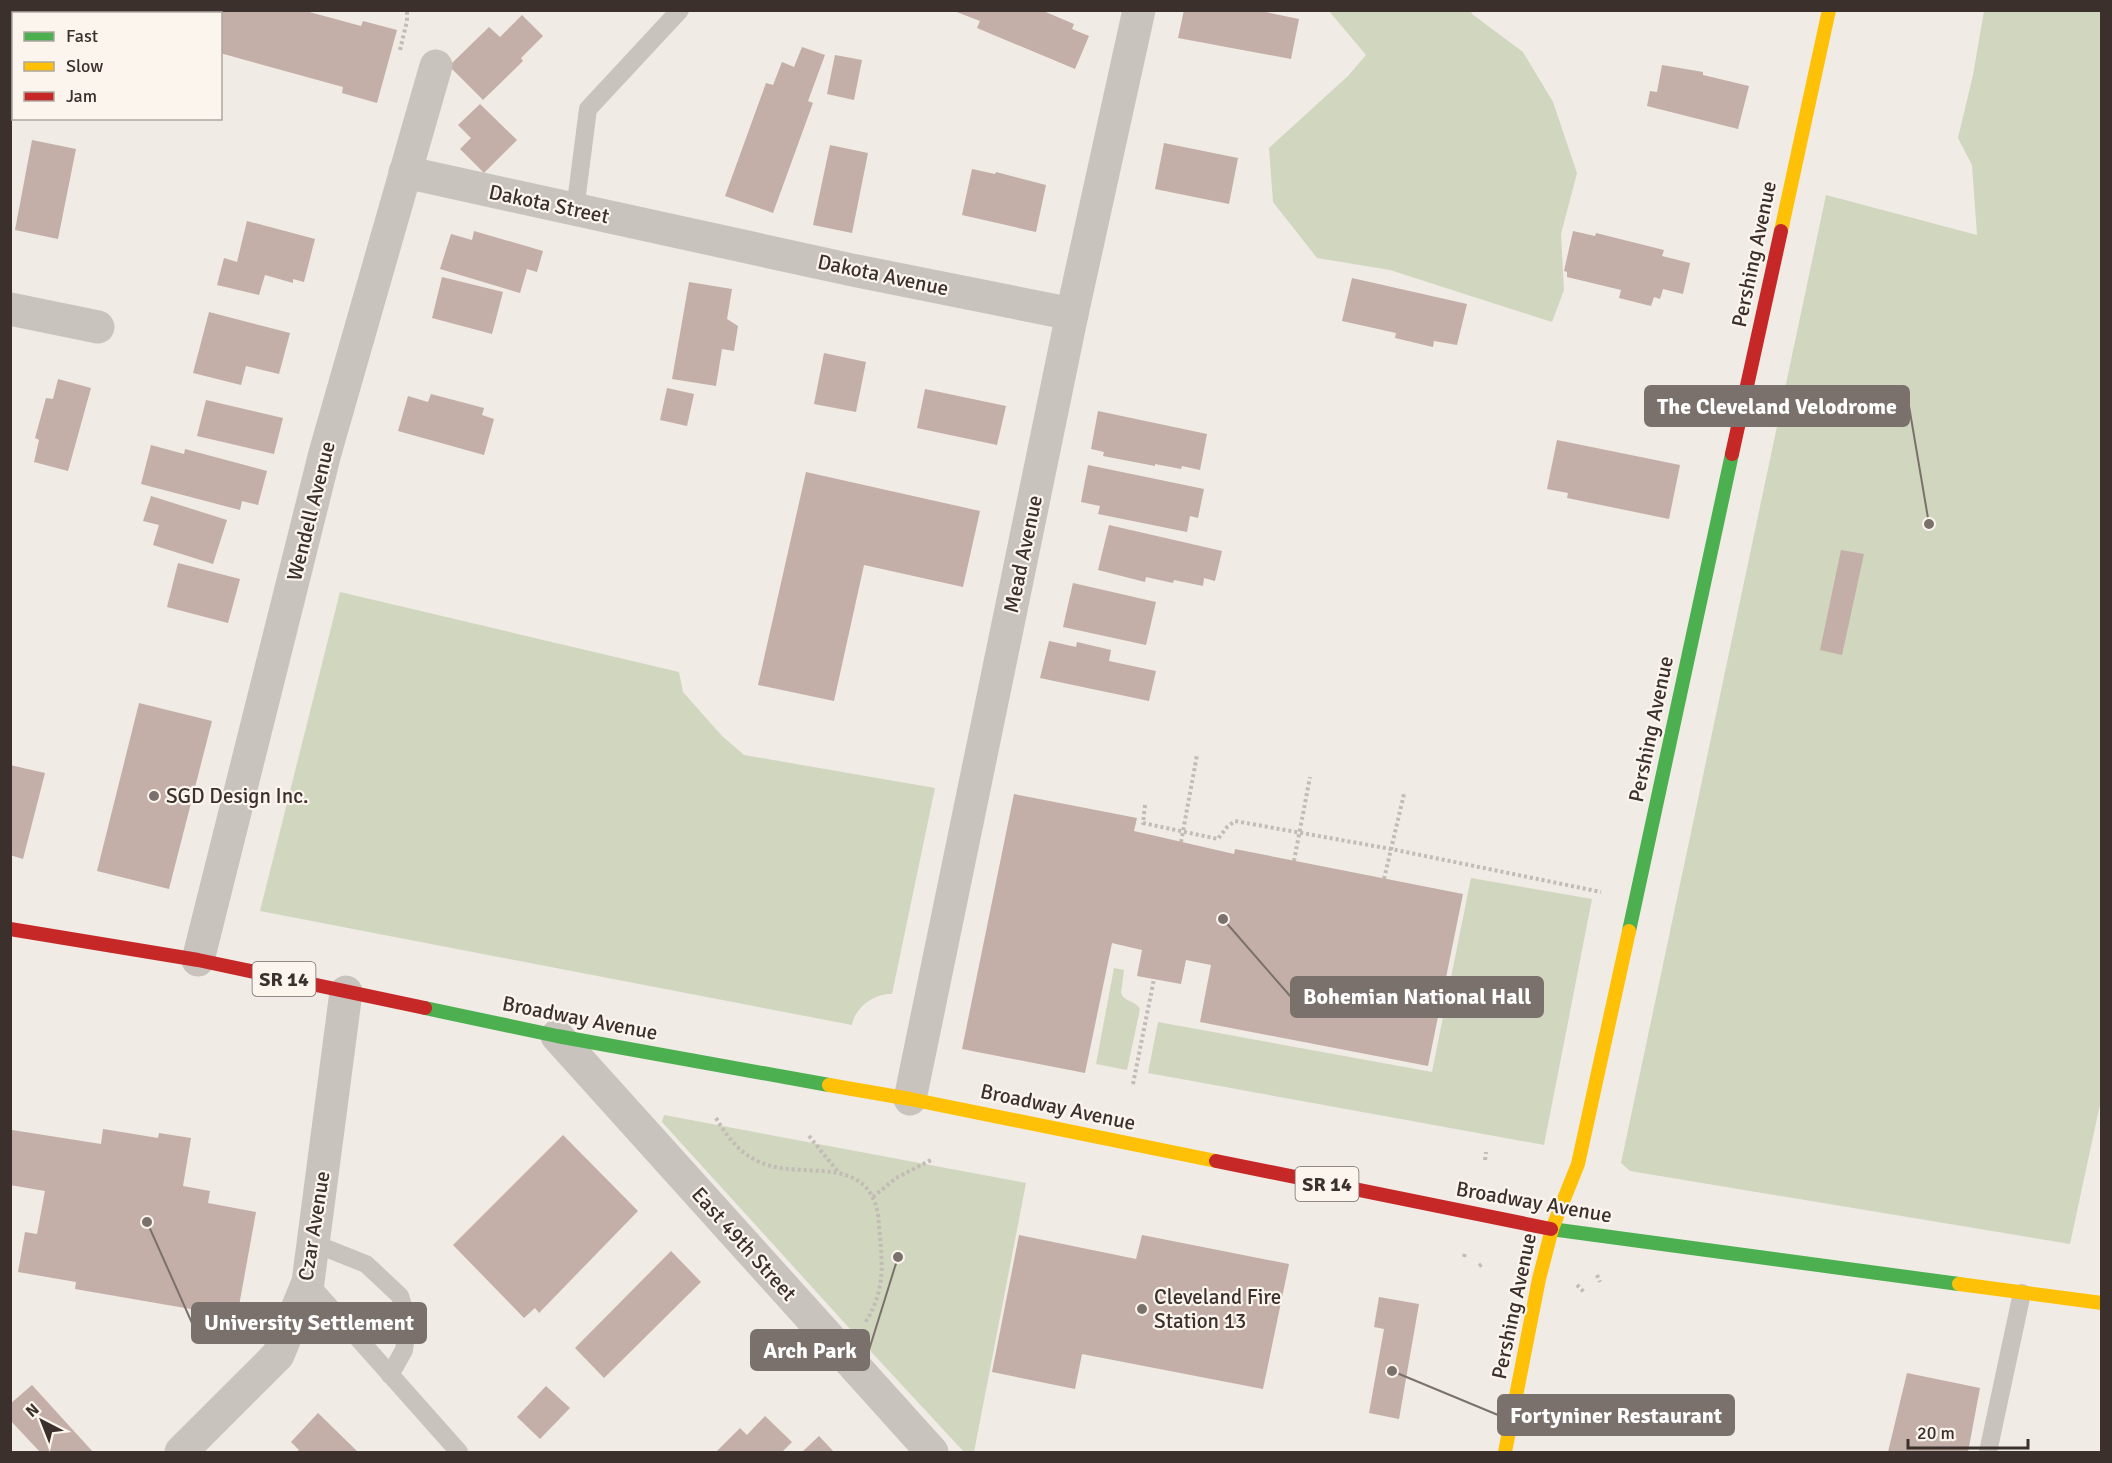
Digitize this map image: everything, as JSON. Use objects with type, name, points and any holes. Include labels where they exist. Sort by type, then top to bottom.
[{"type":"main road","name":"Pershing Avenue","points":[[1505,1452],[1539,1279],[1552,1229],[1578,1164],[1828,10]]},
{"type":"main road","name":"Broadway Avenue","points":[[10,929],[198,960],[557,1036],[910,1099],[1552,1229],[2102,1303]]},
{"type":"street","name":"Mead Avenue","points":[[910,1099],[1072,314],[1139,10]]},
{"type":"street","name":"Wendell Avenue","points":[[198,960],[325,453],[436,66]]},
{"type":"street","name":"Dakota Street","points":[[405,172],[694,234]]},
{"type":"street","name":"Dakota Avenue","points":[[694,234],[852,270],[1072,314]]},
{"type":"street","points":[[10,309],[98,327]]},
{"type":"street","name":"Czar Avenue","points":[[181,1452],[278,1355],[308,1282],[346,993]]},
{"type":"street","name":"East 49th Street","points":[[557,1036],[932,1452]]},
{"type":"lane","points":[[575,210],[588,109],[680,10]]},
{"type":"lane","points":[[313,1243],[366,1264],[400,1296],[408,1321],[404,1350],[390,1375]]},
{"type":"lane","points":[[308,1282],[459,1452]]},
{"type":"lane","points":[[1988,1452],[2022,1293]]},
{"type":"path","points":[[397,59],[403,42],[407,10]]},
{"type":"path","points":[[1181,842],[1197,755]]},
{"type":"path","points":[[1294,861],[1310,777]]},
{"type":"path","points":[[1384,879],[1404,794]]},
{"type":"path","points":[[1145,805],[1143,823],[1218,839],[1235,821],[1391,849],[1606,893]]},
{"type":"path","points":[[1133,1084],[1154,979]]},
{"type":"path","points":[[716,1118],[741,1151],[763,1163],[785,1169],[815,1169],[840,1174],[858,1181],[869,1189],[878,1214],[882,1282],[873,1309],[860,1330]]},
{"type":"path","points":[[809,1136],[840,1174]]},
{"type":"path","points":[[1485,1160],[1486,1152]]},
{"type":"path","points":[[873,1197],[896,1178],[933,1159]]},
{"type":"path","points":[[1597,1275],[1600,1282]]},
{"type":"path","points":[[1577,1285],[1584,1292]]},
{"type":"green space","points":[[11,10],[188,11],[12,12],[11,61]]},
{"type":"green space","points":[[1329,11],[1471,11],[1523,52],[1553,102],[1577,173],[1561,234],[1564,290],[1552,322],[1390,270],[1317,258],[1273,202],[1269,148],[1348,76],[1366,55]]},
{"type":"green space","points":[[1984,11],[2101,11],[2102,1095],[2070,1244],[1630,1171],[1621,1163],[1826,195],[1977,235],[1972,165],[1958,138],[1973,75]]},
{"type":"green space","points":[[340,592],[679,672],[683,692],[722,736],[744,755],[935,788],[892,994],[879,996],[867,1002],[857,1012],[852,1025],[260,911]]},
{"type":"green space","points":[[1471,878],[1592,899],[1544,1145],[1148,1073],[1158,1022],[1432,1072]]},
{"type":"green space","points":[[1114,968],[1124,970],[1122,996],[1140,1009],[1127,1070],[1096,1064]]},
{"type":"green space","points":[[664,1115],[1026,1183],[974,1452],[964,1452],[851,1330],[662,1122]]},
{"type":"building","points":[[188,10],[302,10],[361,26],[363,21],[397,30],[377,103],[342,93],[343,87],[222,54],[222,12],[188,12]]},
{"type":"building","points":[[1041,10],[1074,24],[1072,29],[1089,36],[1075,69],[977,28],[980,21],[954,11]]},
{"type":"building","points":[[1184,10],[1256,10],[1299,19],[1291,59],[1178,38]]},
{"type":"building","points":[[522,15],[543,36],[521,58],[523,61],[483,100],[449,66],[489,27],[500,37]]},
{"type":"building","points":[[802,47],[825,55],[808,101],[813,103],[773,213],[725,196],[766,83],[773,85],[782,62],[794,67]]},
{"type":"building","points":[[835,55],[862,60],[854,100],[827,94]]},
{"type":"building","points":[[1662,65],[1703,72],[1703,75],[1749,86],[1738,129],[1647,106],[1650,91],[1657,92]]},
{"type":"building","points":[[480,104],[517,140],[484,173],[460,149],[471,138],[458,125]]},
{"type":"building","points":[[32,140],[76,149],[58,239],[15,230]]},
{"type":"building","points":[[1164,143],[1238,158],[1229,204],[1155,189]]},
{"type":"building","points":[[830,145],[868,153],[852,233],[813,225]]},
{"type":"building","points":[[972,169],[995,174],[996,172],[1046,185],[1036,232],[962,215]]},
{"type":"building","points":[[247,221],[315,239],[304,282],[293,279],[293,283],[265,275],[259,295],[217,285],[224,258],[237,262]]},
{"type":"building","points":[[474,231],[543,251],[537,272],[527,269],[520,293],[440,269],[451,234],[472,240]]},
{"type":"building","points":[[1573,231],[1595,236],[1596,233],[1664,250],[1662,256],[1690,263],[1683,294],[1663,289],[1660,299],[1654,297],[1651,306],[1619,298],[1621,290],[1567,277],[1567,272],[1564,271]]},
{"type":"building","points":[[442,277],[503,292],[492,334],[432,318]]},
{"type":"building","points":[[1352,278],[1467,304],[1457,345],[1434,341],[1433,347],[1395,338],[1396,333],[1342,321]]},
{"type":"building","points":[[689,282],[732,289],[727,319],[738,326],[734,351],[722,349],[716,386],[672,379]]},
{"type":"building","points":[[209,312],[290,333],[279,374],[246,366],[241,385],[193,373]]},
{"type":"building","points":[[824,353],[866,362],[856,412],[814,404]]},
{"type":"building","points":[[58,379],[91,388],[68,471],[34,462],[39,440],[35,438],[46,398],[53,399]]},
{"type":"building","points":[[667,388],[694,394],[687,426],[660,420]]},
{"type":"building","points":[[925,389],[1006,406],[997,445],[917,428]]},
{"type":"building","points":[[431,394],[484,408],[482,415],[494,419],[484,455],[398,431],[408,396],[428,402]]},
{"type":"building","points":[[206,400],[283,418],[274,454],[197,436]]},
{"type":"building","points":[[1098,411],[1207,434],[1200,470],[1182,466],[1181,469],[1155,464],[1155,466],[1103,456],[1104,452],[1091,449]]},
{"type":"building","points":[[1557,440],[1680,465],[1669,519],[1567,498],[1568,493],[1547,489]]},
{"type":"building","points":[[151,445],[184,454],[185,449],[267,471],[258,505],[242,501],[240,510],[141,484]]},
{"type":"building","points":[[1088,465],[1204,489],[1198,518],[1190,516],[1187,532],[1098,514],[1100,506],[1081,502]]},
{"type":"building","points":[[806,472],[980,511],[963,587],[864,565],[834,701],[758,685]]},
{"type":"building","points":[[151,496],[227,520],[213,564],[153,545],[159,525],[143,521]]},
{"type":"building","points":[[1109,525],[1222,551],[1215,581],[1204,578],[1203,586],[1146,577],[1145,582],[1098,570]]},
{"type":"building","points":[[1841,550],[1864,554],[1842,655],[1820,650]]},
{"type":"building","points":[[178,563],[240,579],[228,623],[167,607]]},
{"type":"building","points":[[1073,583],[1156,602],[1146,645],[1063,627]]},
{"type":"building","points":[[1049,641],[1076,647],[1077,642],[1111,650],[1109,661],[1156,671],[1149,701],[1040,678]]},
{"type":"building","name":"SGD Design Inc.","points":[[139,703],[212,721],[169,889],[97,871]]},
{"type":"building","points":[[10,765],[45,773],[23,859],[10,855]]},
{"type":"building","points":[[1014,794],[1137,818],[1134,831],[1234,854],[1235,849],[1463,894],[1428,1066],[1200,1022],[1211,965],[1186,960],[1181,984],[1137,976],[1142,950],[1112,943],[1085,1073],[962,1049]]},
{"type":"building","points":[[103,1129],[158,1138],[159,1133],[191,1138],[183,1186],[210,1191],[208,1203],[256,1212],[237,1317],[75,1289],[76,1282],[18,1272],[25,1232],[37,1234],[45,1191],[10,1185],[12,1130],[101,1144]]},
{"type":"building","points":[[563,1135],[638,1211],[539,1313],[535,1308],[524,1318],[453,1245]]},
{"type":"building","name":"Cleveland Fire Station 13","points":[[1019,1235],[1136,1259],[1142,1235],[1289,1264],[1263,1389],[1082,1354],[1075,1389],[992,1372]]},
{"type":"building","points":[[671,1251],[701,1282],[604,1378],[575,1348]]},
{"type":"building","points":[[1379,1297],[1419,1304],[1399,1419],[1369,1413],[1384,1329],[1374,1327]]},
{"type":"building","points":[[1907,1373],[1980,1388],[1968,1452],[1888,1452]]},
{"type":"building","points":[[32,1385],[93,1452],[40,1452],[10,1420],[10,1404]]},
{"type":"building","points":[[546,1386],[570,1408],[540,1439],[517,1417]]},
{"type":"building","points":[[318,1413],[358,1452],[296,1452],[299,1450],[291,1442]]},
{"type":"building","points":[[765,1416],[792,1442],[782,1452],[716,1452],[740,1428],[747,1435]]},
{"type":"building","points":[[819,1436],[834,1452],[802,1452]]},
{"type":"traffic: fast","points":[[1629,931],[1732,454]]},
{"type":"traffic: fast","points":[[425,1008],[557,1036],[829,1085]]},
{"type":"traffic: fast","points":[[1551,1229],[1959,1284]]},
{"type":"traffic: slow","points":[[1781,231],[1829,10]]},
{"type":"traffic: slow","points":[[1552,1229],[1578,1164],[1629,931]]},
{"type":"traffic: slow","points":[[829,1085],[910,1099],[1216,1161]]},
{"type":"traffic: slow","points":[[1505,1452],[1539,1279],[1552,1229]]},
{"type":"traffic: slow","points":[[1959,1284],[2102,1303]]},
{"type":"traffic: jam","points":[[1732,454],[1781,231]]},
{"type":"traffic: jam","points":[[10,929],[198,960],[425,1008]]},
{"type":"traffic: jam","points":[[1216,1161],[1551,1229]]},
{"type":"place","name":"The Cleveland Velodrome","points":[[1929,524]]},
{"type":"place","name":"SGD Design Inc.","points":[[154,796]]},
{"type":"place","name":"Bohemian National Hall","points":[[1223,919]]},
{"type":"place","name":"University Settlement","points":[[147,1222]]},
{"type":"place","name":"Arch Park","points":[[898,1257]]},
{"type":"place","name":"Cleveland Fire Station 13","points":[[1142,1309]]},
{"type":"place","name":"Fortyniner Restaurant","points":[[1392,1371]]}]
